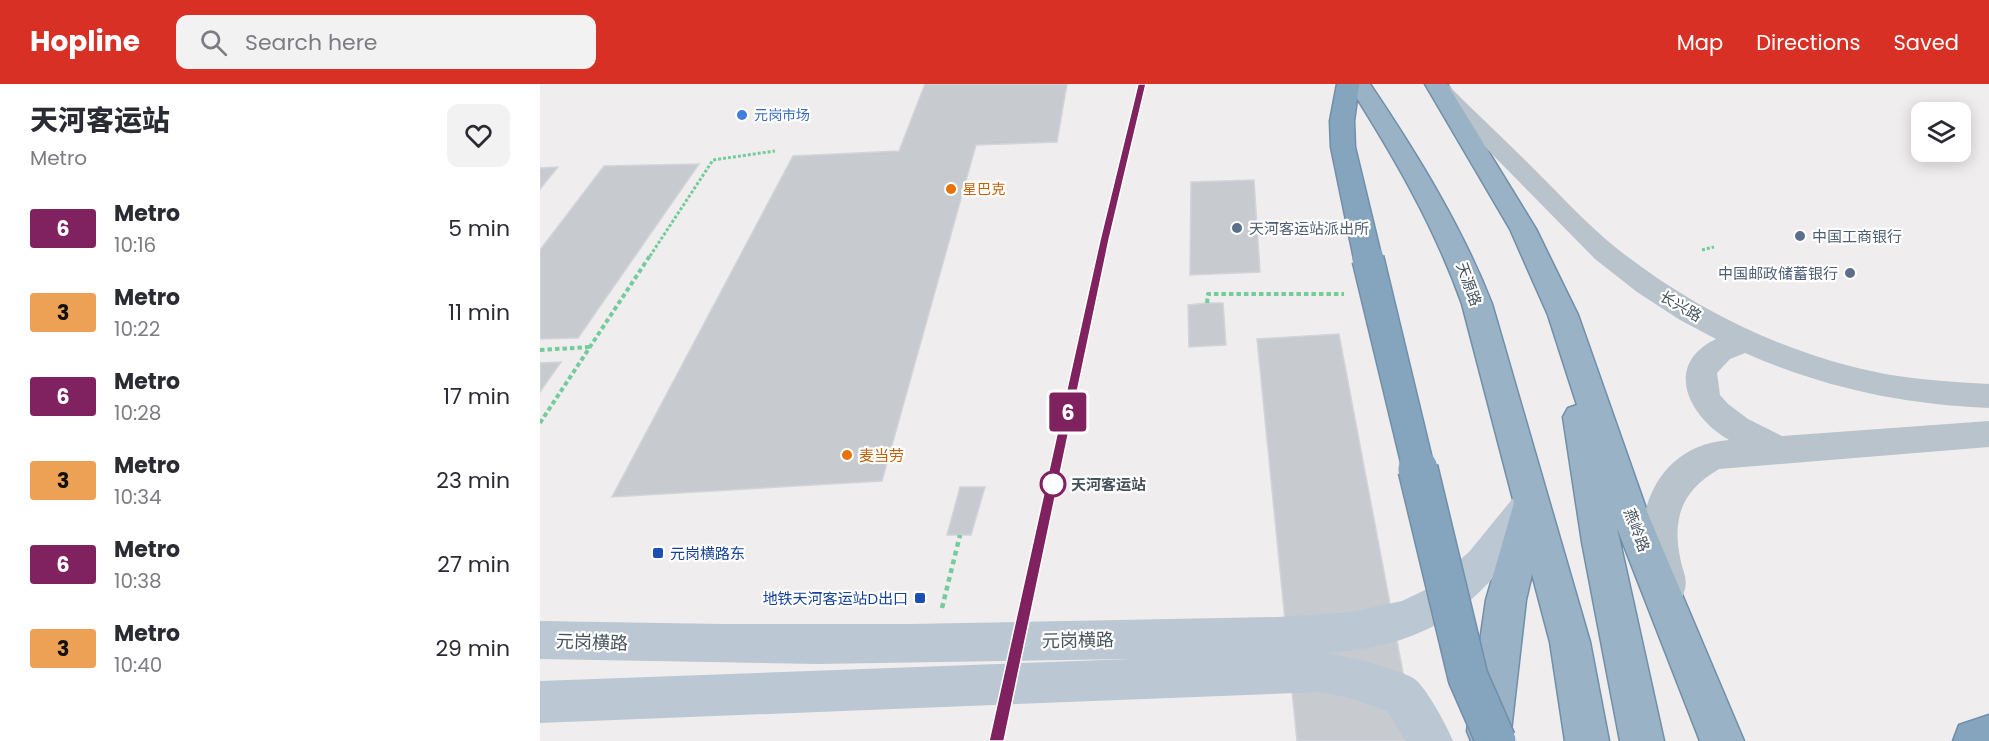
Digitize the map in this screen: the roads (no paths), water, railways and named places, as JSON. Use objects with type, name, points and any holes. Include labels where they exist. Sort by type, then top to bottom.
[{"type":"highway","points":[[1348,84],[1342,121],[1343,147],[1368,259],[1468,677],[1496,741]]},
{"type":"highway","name":"天源路","points":[[1359,84],[1428,191],[1464,266],[1480,314],[1531,503]]},
{"type":"highway","points":[[1438,87],[1523,229],[1563,315],[1601,542],[1642,741]]},
{"type":"highway","name":"燕岭路","points":[[1563,315],[1627,504],[1685,654],[1722,741]]},
{"type":"highway","points":[[1487,741],[1506,600],[1531,503]]},
{"type":"highway","points":[[1531,503],[1570,642],[1587,741]]},
{"type":"highway","points":[[1975,741],[1989,737]]},
{"type":"main road","name":"元岗横路","points":[[540,702],[1316,653],[1346,632],[1398,621],[1423,612],[1448,596],[1492,553],[1531,503]]},
{"type":"main road","name":"元岗横路","points":[[540,640],[618,643],[934,642],[1316,653],[1350,677],[1401,695],[1431,741]]},
{"type":"street","name":"长兴路","points":[[1438,87],[1603,251],[1676,304],[1745,342],[1789,360],[1891,388],[1989,396]]},
{"type":"street","points":[[1745,342],[1725,346],[1710,359],[1701,372],[1704,396],[1721,417],[1744,433],[1779,450]]},
{"type":"street","points":[[1685,654],[1660,549],[1659,522],[1668,496],[1681,477],[1703,459],[1723,454],[1989,434]]},
{"type":"metro line","name":"6","points":[[997,741],[1120,171],[1142,84]]},
{"type":"place","name":"元岗市场","points":[[742,115]]},
{"type":"place","name":"星巴克","points":[[951,189]]},
{"type":"place","name":"天河客运站派出所","points":[[1237,228]]},
{"type":"place","name":"中国工商银行","points":[[1800,236]]},
{"type":"place","name":"中国邮政储蓄银行","points":[[1850,273]]},
{"type":"place","name":"麦当劳","points":[[847,455]]},
{"type":"place","name":"天河客运站","points":[[1053,484]]},
{"type":"place","name":"元岗横路东","points":[[658,553]]},
{"type":"place","name":"地铁天河客运站D出口","points":[[920,598]]}]
